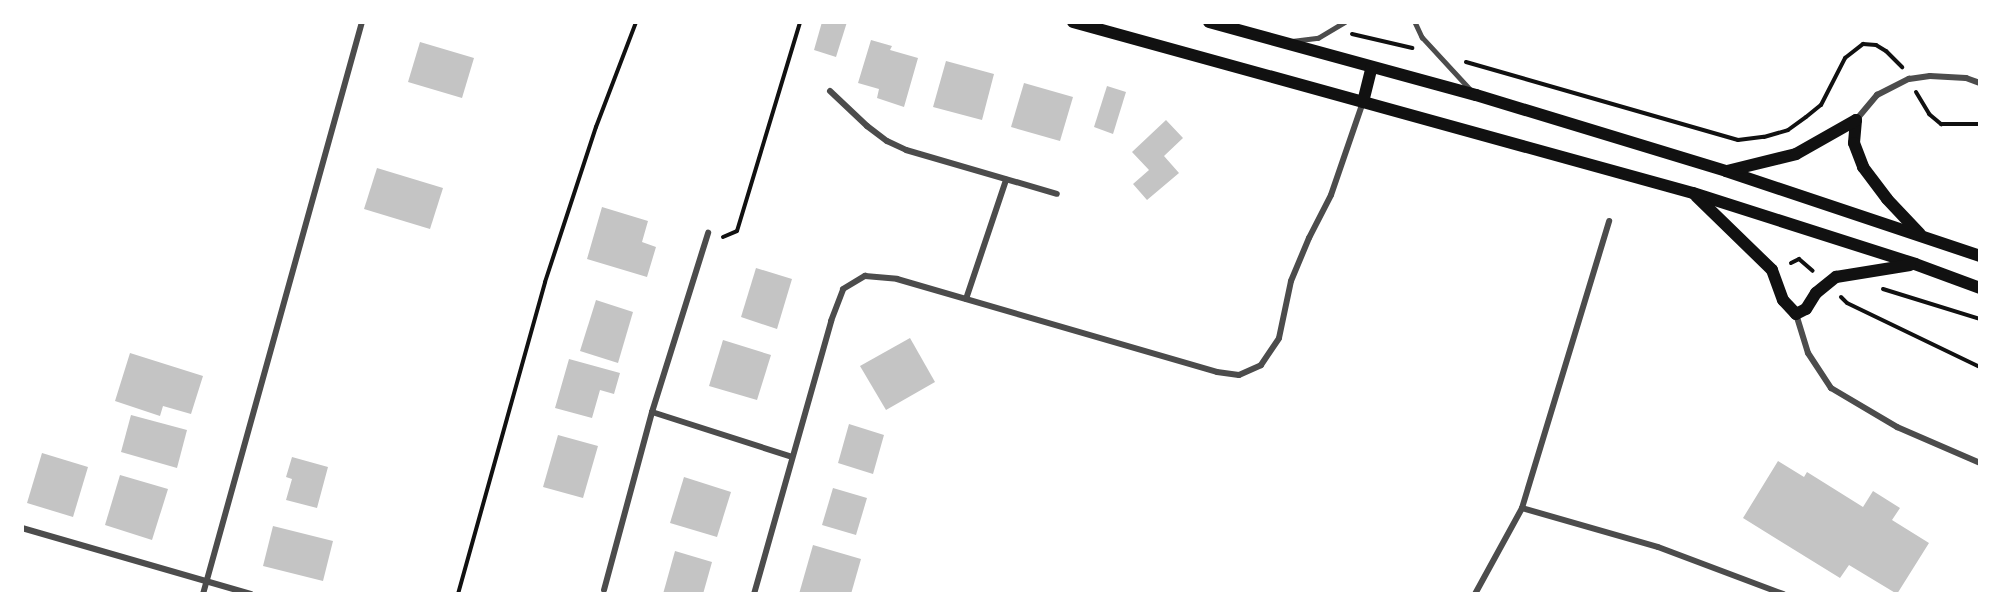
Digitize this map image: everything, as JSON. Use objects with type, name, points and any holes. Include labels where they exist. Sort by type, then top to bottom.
[{"type":"main road","points":[[1073,22],[1693,193],[1916,264],[1980,288]]},
{"type":"main road","points":[[1209,22],[1476,95],[1726,171],[1980,256]]},
{"type":"main road","points":[[1363,102],[1372,67]]},
{"type":"main road","points":[[1726,171],[1796,154],[1856,120]]},
{"type":"main road","points":[[1856,120],[1854,143],[1863,167],[1887,199],[1922,236]]},
{"type":"main road","points":[[1693,193],[1772,270],[1783,300],[1796,314],[1806,309],[1816,293],[1836,277],[1916,264]]},
{"type":"street","points":[[203,594],[362,22]]},
{"type":"street","points":[[1856,120],[1877,95],[1909,79],[1930,76],[1966,78],[1980,83]]},
{"type":"street","points":[[830,91],[887,141],[906,150],[1057,194]]},
{"type":"street","points":[[754,594],[831,321],[843,290],[865,276],[897,279],[1217,372],[1239,375],[1261,365],[1279,338],[1291,281],[1309,238],[1331,195],[1363,102]]},
{"type":"street","points":[[966,299],[1006,180]]},
{"type":"street","points":[[1475,594],[1522,508],[1609,221]]},
{"type":"street","points":[[604,590],[652,412],[708,233]]},
{"type":"street","points":[[1796,314],[1808,353],[1831,388],[1897,427],[1980,463]]},
{"type":"street","points":[[652,412],[792,457]]},
{"type":"street","points":[[1522,508],[1658,547],[1783,594]]},
{"type":"street","points":[[22,528],[251,594]]},
{"type":"lane","points":[[1281,42],[1318,38],[1345,22]]},
{"type":"lane","points":[[1415,22],[1429,46],[1476,95]]},
{"type":"path","points":[[458,594],[545,282],[596,127],[636,22]]},
{"type":"path","points":[[704,245],[737,231],[800,22]]},
{"type":"path","points":[[1362,38],[1417,50]]},
{"type":"path","points":[[1462,60],[1738,140],[1764,137],[1788,130],[1821,105],[1845,58],[1863,44],[1876,45],[1897,60],[1921,105],[1941,124],[1980,124]]},
{"type":"path","points":[[1791,263],[1799,259],[1813,271]]},
{"type":"path","points":[[1875,287],[1980,319]]},
{"type":"path","points":[[1847,303],[1854,296]]},
{"type":"path","points":[[1841,297],[1847,303],[1980,367]]},
{"type":"building","points":[[822,22],[847,22],[836,57],[814,50]]},
{"type":"building","points":[[871,40],[892,46],[890,50],[918,58],[904,107],[877,98],[879,89],[858,83]]},
{"type":"building","points":[[420,42],[474,58],[462,98],[408,82]]},
{"type":"building","points":[[946,61],[994,74],[982,120],[933,107]]},
{"type":"building","points":[[1024,83],[1073,97],[1060,141],[1011,127]]},
{"type":"building","points":[[1107,86],[1126,92],[1113,134],[1094,127]]},
{"type":"building","points":[[1166,120],[1183,138],[1164,156],[1179,173],[1147,200],[1133,184],[1149,170],[1132,152]]},
{"type":"building","points":[[377,168],[443,188],[430,229],[364,209]]},
{"type":"building","points":[[602,207],[648,221],[642,242],[656,247],[647,277],[587,259]]},
{"type":"building","points":[[756,268],[792,279],[777,329],[741,317]]},
{"type":"building","points":[[596,300],[633,312],[618,363],[580,351]]},
{"type":"building","points":[[910,338],[935,382],[886,410],[860,366]]},
{"type":"building","points":[[723,340],[771,355],[757,400],[709,386]]},
{"type":"building","points":[[130,353],[203,376],[191,414],[163,406],[160,416],[115,401]]},
{"type":"building","points":[[569,359],[620,373],[614,394],[600,390],[592,418],[555,408]]},
{"type":"building","points":[[131,415],[187,430],[177,468],[121,452]]},
{"type":"building","points":[[849,424],[884,435],[873,474],[838,463]]},
{"type":"building","points":[[558,435],[598,446],[583,498],[543,487]]},
{"type":"building","points":[[42,453],[88,467],[73,517],[27,503]]},
{"type":"building","points":[[292,457],[328,467],[317,508],[286,500],[292,479],[286,477]]},
{"type":"building","points":[[1778,461],[1804,477],[1807,472],[1863,507],[1873,491],[1900,508],[1892,520],[1929,543],[1897,594],[1849,565],[1840,578],[1743,518]]},
{"type":"building","points":[[120,475],[168,489],[152,540],[105,525]]},
{"type":"building","points":[[684,477],[731,492],[717,537],[670,523]]},
{"type":"building","points":[[833,488],[867,498],[856,535],[822,525]]},
{"type":"building","points":[[273,526],[333,541],[323,581],[263,566]]},
{"type":"building","points":[[813,545],[861,559],[851,594],[799,594]]},
{"type":"building","points":[[675,551],[712,562],[703,594],[663,594]]}]
